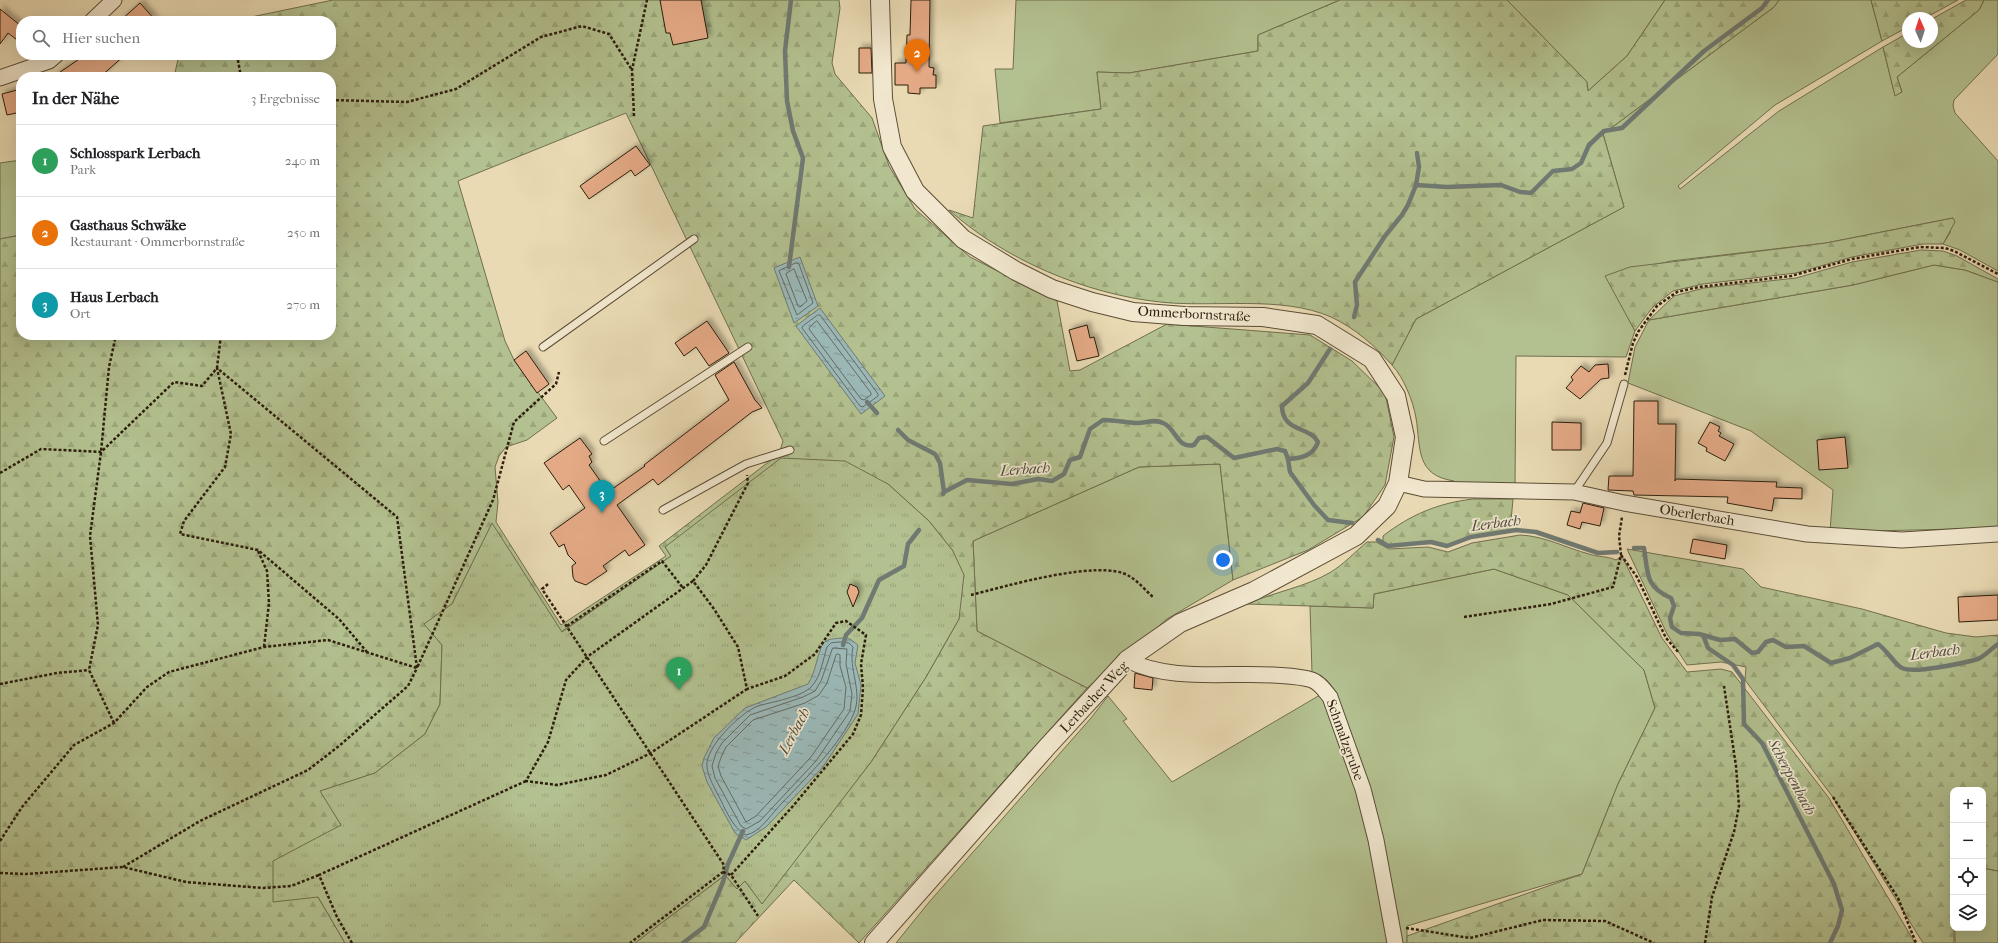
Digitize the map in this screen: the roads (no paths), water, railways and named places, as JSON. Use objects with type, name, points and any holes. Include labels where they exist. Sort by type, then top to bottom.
[{"type":"street","points":[[97,16],[114,0]]},
{"type":"street","name":"Ommerbornstraße","points":[[880,0],[883,99],[892,147],[915,190],[963,240],[1016,271],[1052,289],[1092,302],[1133,312],[1184,316],[1262,317],[1317,325],[1372,359],[1396,396],[1405,437],[1398,483]]},
{"type":"street","points":[[17,72],[50,60]]},
{"type":"street","points":[[0,78],[16,72]]},
{"type":"street","name":"Oberlerbach","points":[[1398,483],[1432,490],[1574,492],[1624,503],[1807,534],[1902,540],[1998,534]]},
{"type":"street","name":"Lerbacher Weg","points":[[874,943],[1042,753],[1127,660],[1180,623],[1254,591],[1356,536],[1387,506],[1398,483]]},
{"type":"street","name":"Schmalzgrube","points":[[1127,660],[1136,665],[1170,672],[1255,674],[1297,677],[1314,681],[1323,689],[1330,697],[1363,789],[1376,840],[1396,943]]},
{"type":"lane","points":[[543,347],[694,239]]},
{"type":"lane","points":[[604,441],[748,347]]},
{"type":"lane","points":[[1574,492],[1607,443],[1624,384]]},
{"type":"lane","points":[[663,510],[746,464],[790,450]]},
{"type":"water","points":[[800,257],[818,306],[794,323],[774,268]]},
{"type":"water","points":[[820,308],[885,396],[861,414],[796,326]]},
{"type":"water","points":[[841,638],[850,639],[858,645],[855,663],[861,685],[858,714],[823,767],[766,827],[746,840],[735,833],[707,782],[702,766],[704,758],[714,738],[745,708],[808,684],[823,644],[829,640]]},
{"type":"waterway","points":[[789,267],[803,158],[793,131],[787,101],[785,51],[791,0]]},
{"type":"waterway","points":[[1354,317],[1357,305],[1355,282],[1385,236],[1402,215],[1408,205],[1416,185],[1447,187],[1501,185],[1520,192],[1531,193],[1553,171],[1572,169],[1581,163],[1589,145],[1604,131],[1622,128],[1704,51],[1762,8],[1768,0]]},
{"type":"waterway","points":[[1416,185],[1419,167],[1417,153]]},
{"type":"waterway","points":[[1288,459],[1298,458],[1310,453],[1316,447],[1318,442],[1309,433],[1291,425],[1283,414],[1282,406],[1308,383],[1330,349]]},
{"type":"waterway","points":[[867,402],[877,413]]},
{"type":"waterway","name":"Lerbach","points":[[943,494],[944,492],[967,480],[1012,484],[1038,479],[1052,481],[1064,474],[1070,460],[1080,457],[1090,429],[1103,420],[1139,423],[1156,421],[1171,429],[1184,444],[1194,445],[1199,438],[1207,437],[1234,458],[1277,449],[1285,451],[1290,472],[1314,505],[1328,520],[1352,523]]},
{"type":"waterway","points":[[898,430],[908,440],[935,454],[940,463],[944,492]]},
{"type":"waterway","name":"Lerbach","points":[[843,645],[846,635],[862,618],[879,580],[904,566],[908,544],[919,530]]},
{"type":"waterway","name":"Lerbach","points":[[1378,540],[1388,546],[1431,542],[1447,546],[1471,537],[1516,530],[1536,532],[1598,553],[1617,552]]},
{"type":"waterway","name":"Lerbach","points":[[1634,548],[1644,548],[1647,572],[1652,584],[1656,589],[1671,598],[1674,606],[1670,618],[1672,627],[1681,633],[1699,634],[1720,640],[1735,639],[1752,653],[1758,652],[1766,642],[1773,640],[1786,647],[1804,646],[1831,663],[1850,658],[1878,644],[1899,666],[1908,670],[1917,670],[1978,659],[1998,644]]},
{"type":"waterway","name":"Scherpenbach","points":[[1703,635],[1708,648],[1733,665],[1743,679],[1744,724],[1762,743],[1834,884],[1842,910],[1838,926],[1830,943]]},
{"type":"waterway","name":"Lerbach","points":[[683,943],[704,927],[723,882],[728,864],[743,831]]},
{"type":"place","name":"Gasthaus Schwäke","points":[[917,72]]},
{"type":"place","name":"Haus Lerbach","points":[[602,513]]},
{"type":"place","name":"Schlosspark Lerbach","points":[[679,690]]}]
